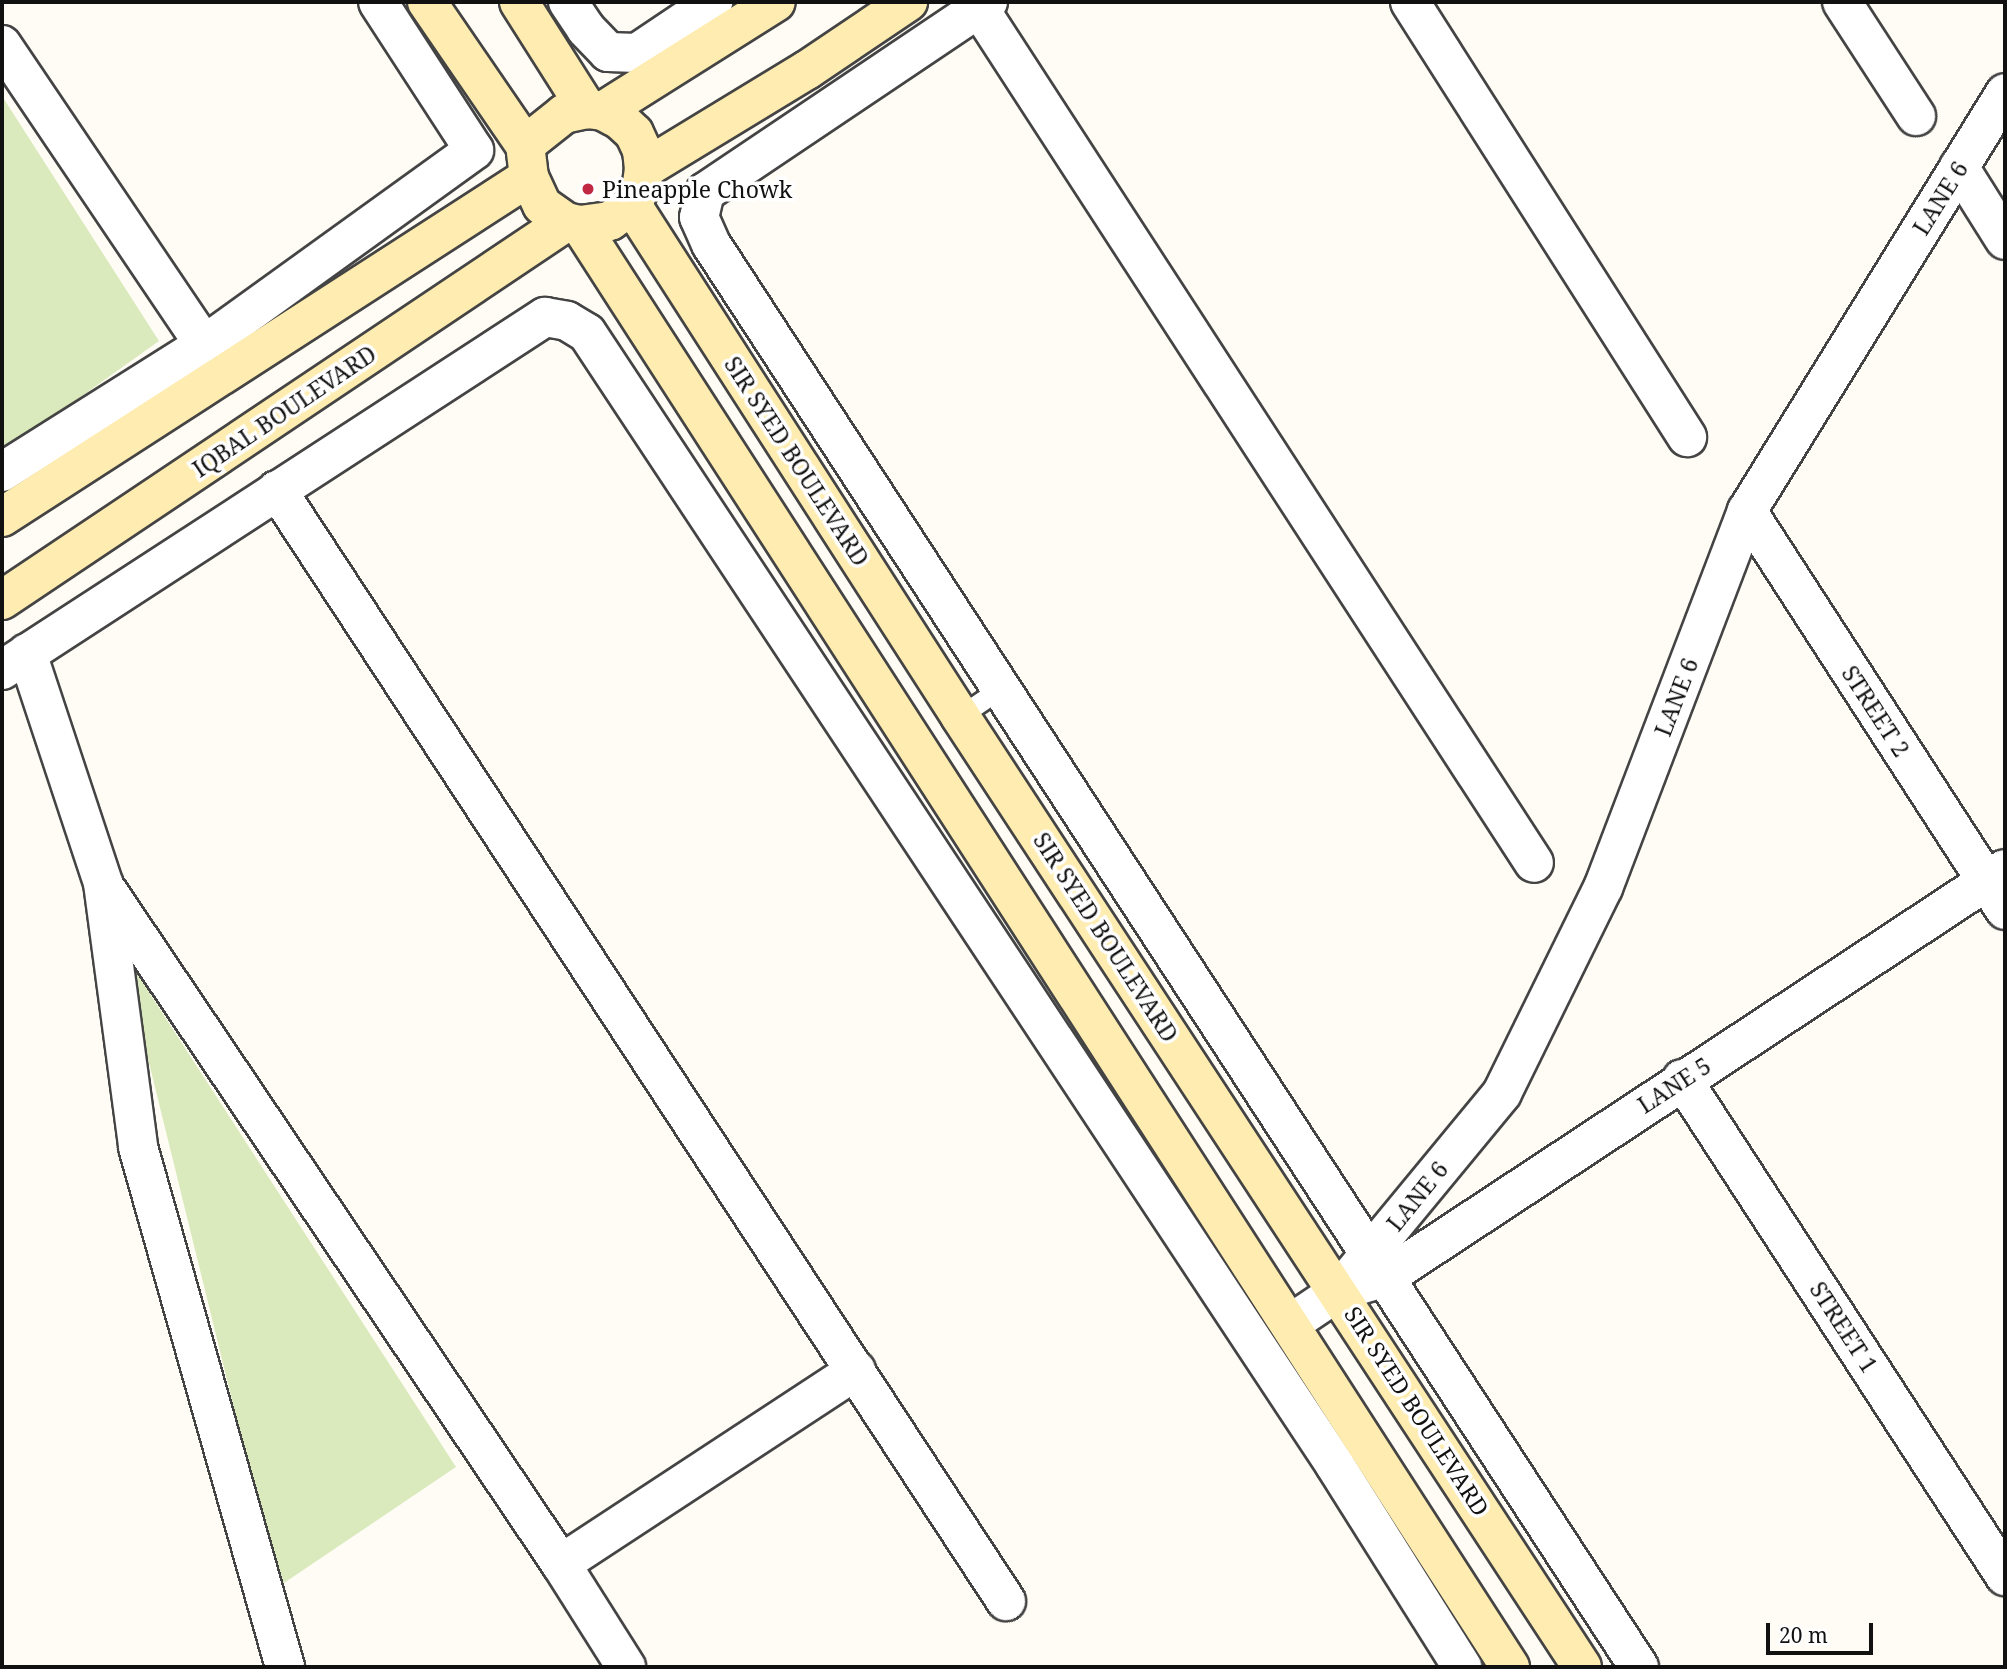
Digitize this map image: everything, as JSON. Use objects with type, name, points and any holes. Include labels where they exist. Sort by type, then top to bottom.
[{"type":"street","points":[[2,472],[204,345],[474,150],[378,2]]},
{"type":"street","points":[[427,2],[527,161],[542,205],[573,224],[1290,1324],[1510,1667]]},
{"type":"street","points":[[519,2],[595,110],[620,120],[634,133],[642,150],[645,169],[642,184],[632,205],[610,221],[573,224]]},
{"type":"street","points":[[569,2],[586,29],[608,52],[637,53],[713,2]]},
{"type":"street","points":[[2,517],[527,161],[564,114],[595,110],[776,2]]},
{"type":"street","points":[[645,169],[807,70],[908,2]]},
{"type":"street","points":[[1410,2],[1687,437]]},
{"type":"street","points":[[1842,2],[1916,116]]},
{"type":"street","points":[[1534,863],[984,5],[705,192],[699,217],[711,244],[1639,1667]]},
{"type":"street","points":[[2,45],[204,345]]},
{"type":"street","name":"LANE 6","points":[[1378,1265],[1502,1093],[1602,888],[1747,511],[2005,93]]},
{"type":"street","points":[[1959,167],[2005,240]]},
{"type":"street","name":"SIR SYED BOULEVARD","points":[[632,205],[960,716],[1339,1291],[1582,1667]]},
{"type":"street","name":"IQBAL BOULEVARD","points":[[2,600],[573,224]]},
{"type":"street","points":[[626,1667],[561,1564],[103,883],[14,662],[545,317],[568,321],[587,333],[1335,1465],[1462,1667]]},
{"type":"street","points":[[277,491],[1006,1601]]},
{"type":"street","name":"STREET 2","points":[[1747,511],[1999,887]]},
{"type":"street","points":[[103,883],[138,1147],[285,1667]]},
{"type":"street","name":"LANE 5","points":[[1290,1324],[1378,1265],[1999,887]]},
{"type":"street","name":"STREET 1","points":[[1682,1079],[2005,1576]]},
{"type":"street","points":[[561,1564],[856,1370]]},
{"type":"lane","points":[[960,716],[1001,688]]},
{"type":"green space","points":[[2,96],[159,341],[2,453]]},
{"type":"green space","points":[[121,949],[456,1467],[278,1587]]},
{"type":"place","name":"Pineapple Chowk","points":[[588,189]]}]
